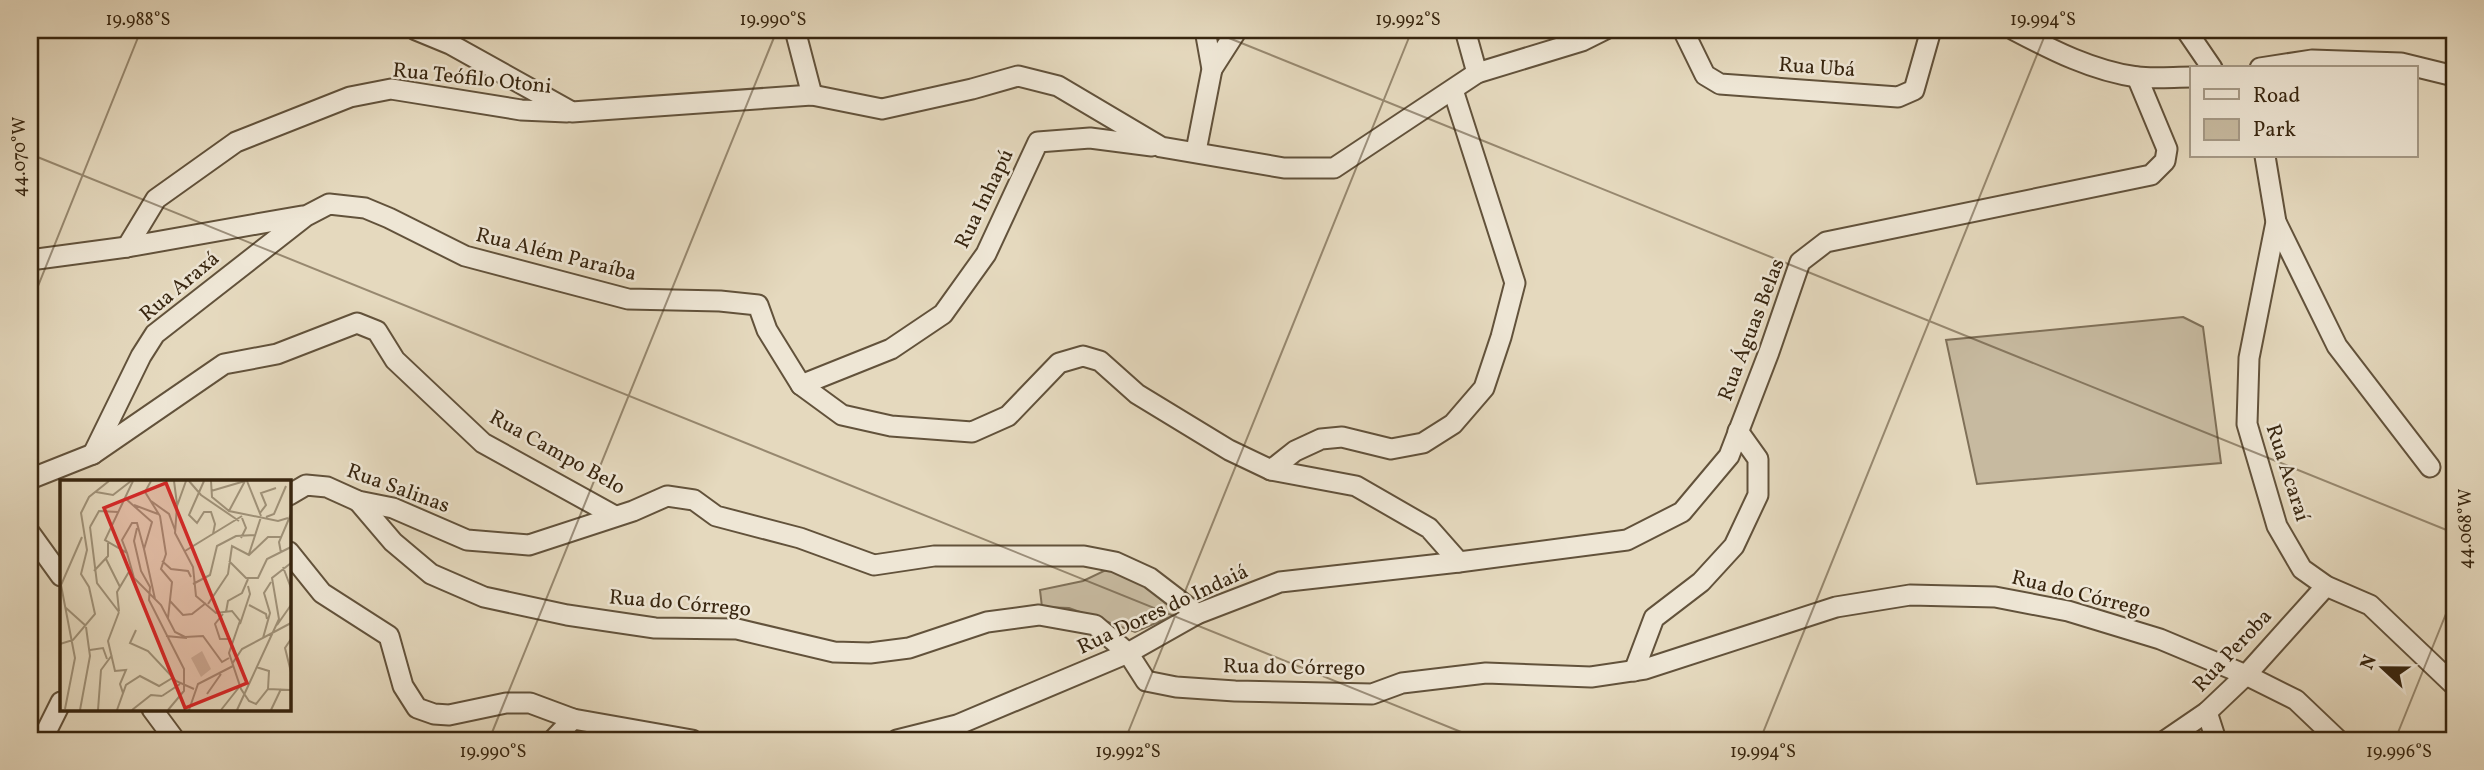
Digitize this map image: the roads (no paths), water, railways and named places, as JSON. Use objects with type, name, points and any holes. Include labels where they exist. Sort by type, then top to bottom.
[{"type":"street","points":[[416,30],[450,44],[572,112]]},
{"type":"street","points":[[795,30],[812,95]]},
{"type":"street","points":[[1196,151],[1212,69],[1205,30]]},
{"type":"street","points":[[1212,69],[1237,30]]},
{"type":"street","points":[[1465,30],[1477,73]]},
{"type":"street","points":[[1161,147],[1284,168],[1334,167],[1477,73],[1583,41],[1604,30]]},
{"type":"street","name":"Rua Ubá","points":[[1683,30],[1705,75],[1720,84],[1898,97],[1914,90],[1931,30]]},
{"type":"street","points":[[2014,30],[2048,48],[2090,65],[2137,77],[2190,77]]},
{"type":"street","points":[[2186,30],[2211,66]]},
{"type":"street","points":[[2272,66],[2312,60],[2400,63],[2412,66]]},
{"type":"street","points":[[2418,67],[2454,76]]},
{"type":"street","name":"Rua Teófilo Otoni","points":[[127,247],[156,199],[236,142],[350,97],[391,89],[521,110],[572,112],[812,95],[882,109],[1018,76],[1058,86],[1161,147]]},
{"type":"street","name":"Rua Águas Belas","points":[[1459,562],[1627,540],[1682,512],[1728,456],[1769,352],[1800,262],[1826,242],[2151,175],[2165,162],[2167,149],[2137,77]]},
{"type":"street","points":[[1271,470],[1295,452],[1321,439],[1342,437],[1391,449],[1423,443],[1453,424],[1484,388],[1515,283],[1454,90]]},
{"type":"street","name":"Rua Inhapú","points":[[802,385],[891,349],[943,314],[986,254],[1038,142],[1090,138],[1161,147]]},
{"type":"street","name":"Rua Acaraí","points":[[2265,158],[2276,222],[2249,358],[2247,424],[2277,526],[2302,569],[2326,586],[2370,605],[2454,685]]},
{"type":"street","name":"Rua Além Paraíba","points":[[306,216],[329,204],[365,208],[465,256],[628,299],[720,301],[758,305],[767,330],[802,385],[842,415],[891,426],[972,432],[1008,416],[1059,363],[1083,356],[1100,361],[1137,394],[1229,450],[1271,470],[1356,485],[1429,528],[1459,562]]},
{"type":"street","points":[[30,260],[127,247],[306,216]]},
{"type":"street","name":"Rua Araxá","points":[[93,454],[155,334],[306,216]]},
{"type":"street","points":[[2276,222],[2337,346],[2430,467]]},
{"type":"street","name":"Rua Campo Belo","points":[[30,479],[93,454],[224,364],[277,355],[357,323],[377,331],[395,360],[483,443],[615,516],[667,496],[694,500],[716,516],[800,538],[874,565],[934,556],[1084,556],[1115,562],[1150,578],[1198,614]]},
{"type":"street","points":[[1634,671],[1654,618],[1702,582],[1734,546],[1758,495],[1758,459],[1738,431]]},
{"type":"street","name":"Rua Salinas","points":[[290,494],[306,485],[327,487],[358,501],[393,508],[467,540],[529,545],[615,516]]},
{"type":"street","name":"Rua do Córrego","points":[[358,501],[393,541],[431,574],[484,597],[567,615],[655,628],[737,629],[834,652],[870,653],[909,648],[987,622],[1039,615],[1095,625],[1128,653],[1146,681],[1176,687],[1235,691],[1372,694],[1402,683],[1486,673],[1591,677],[1634,671],[1836,607],[1910,596],[1994,597],[2068,611],[2161,639],[2246,675],[2296,700],[2338,740]]},
{"type":"street","points":[[30,533],[60,575]]},
{"type":"street","points":[[290,553],[322,593],[388,636],[403,686],[417,708],[434,714],[450,715],[506,703],[530,703],[573,719],[692,740]]},
{"type":"street","name":"Rua Dores do Indaiá","points":[[897,740],[957,725],[1128,653],[1198,614],[1280,582],[1459,562]]},
{"type":"street","name":"Rua Peroba","points":[[2166,740],[2207,712],[2246,675],[2326,586]]},
{"type":"street","points":[[42,740],[60,704]]},
{"type":"street","points":[[153,710],[175,740]]},
{"type":"street","points":[[2207,712],[2216,740]]},
{"type":"street","points":[[552,740],[573,719]]}]
